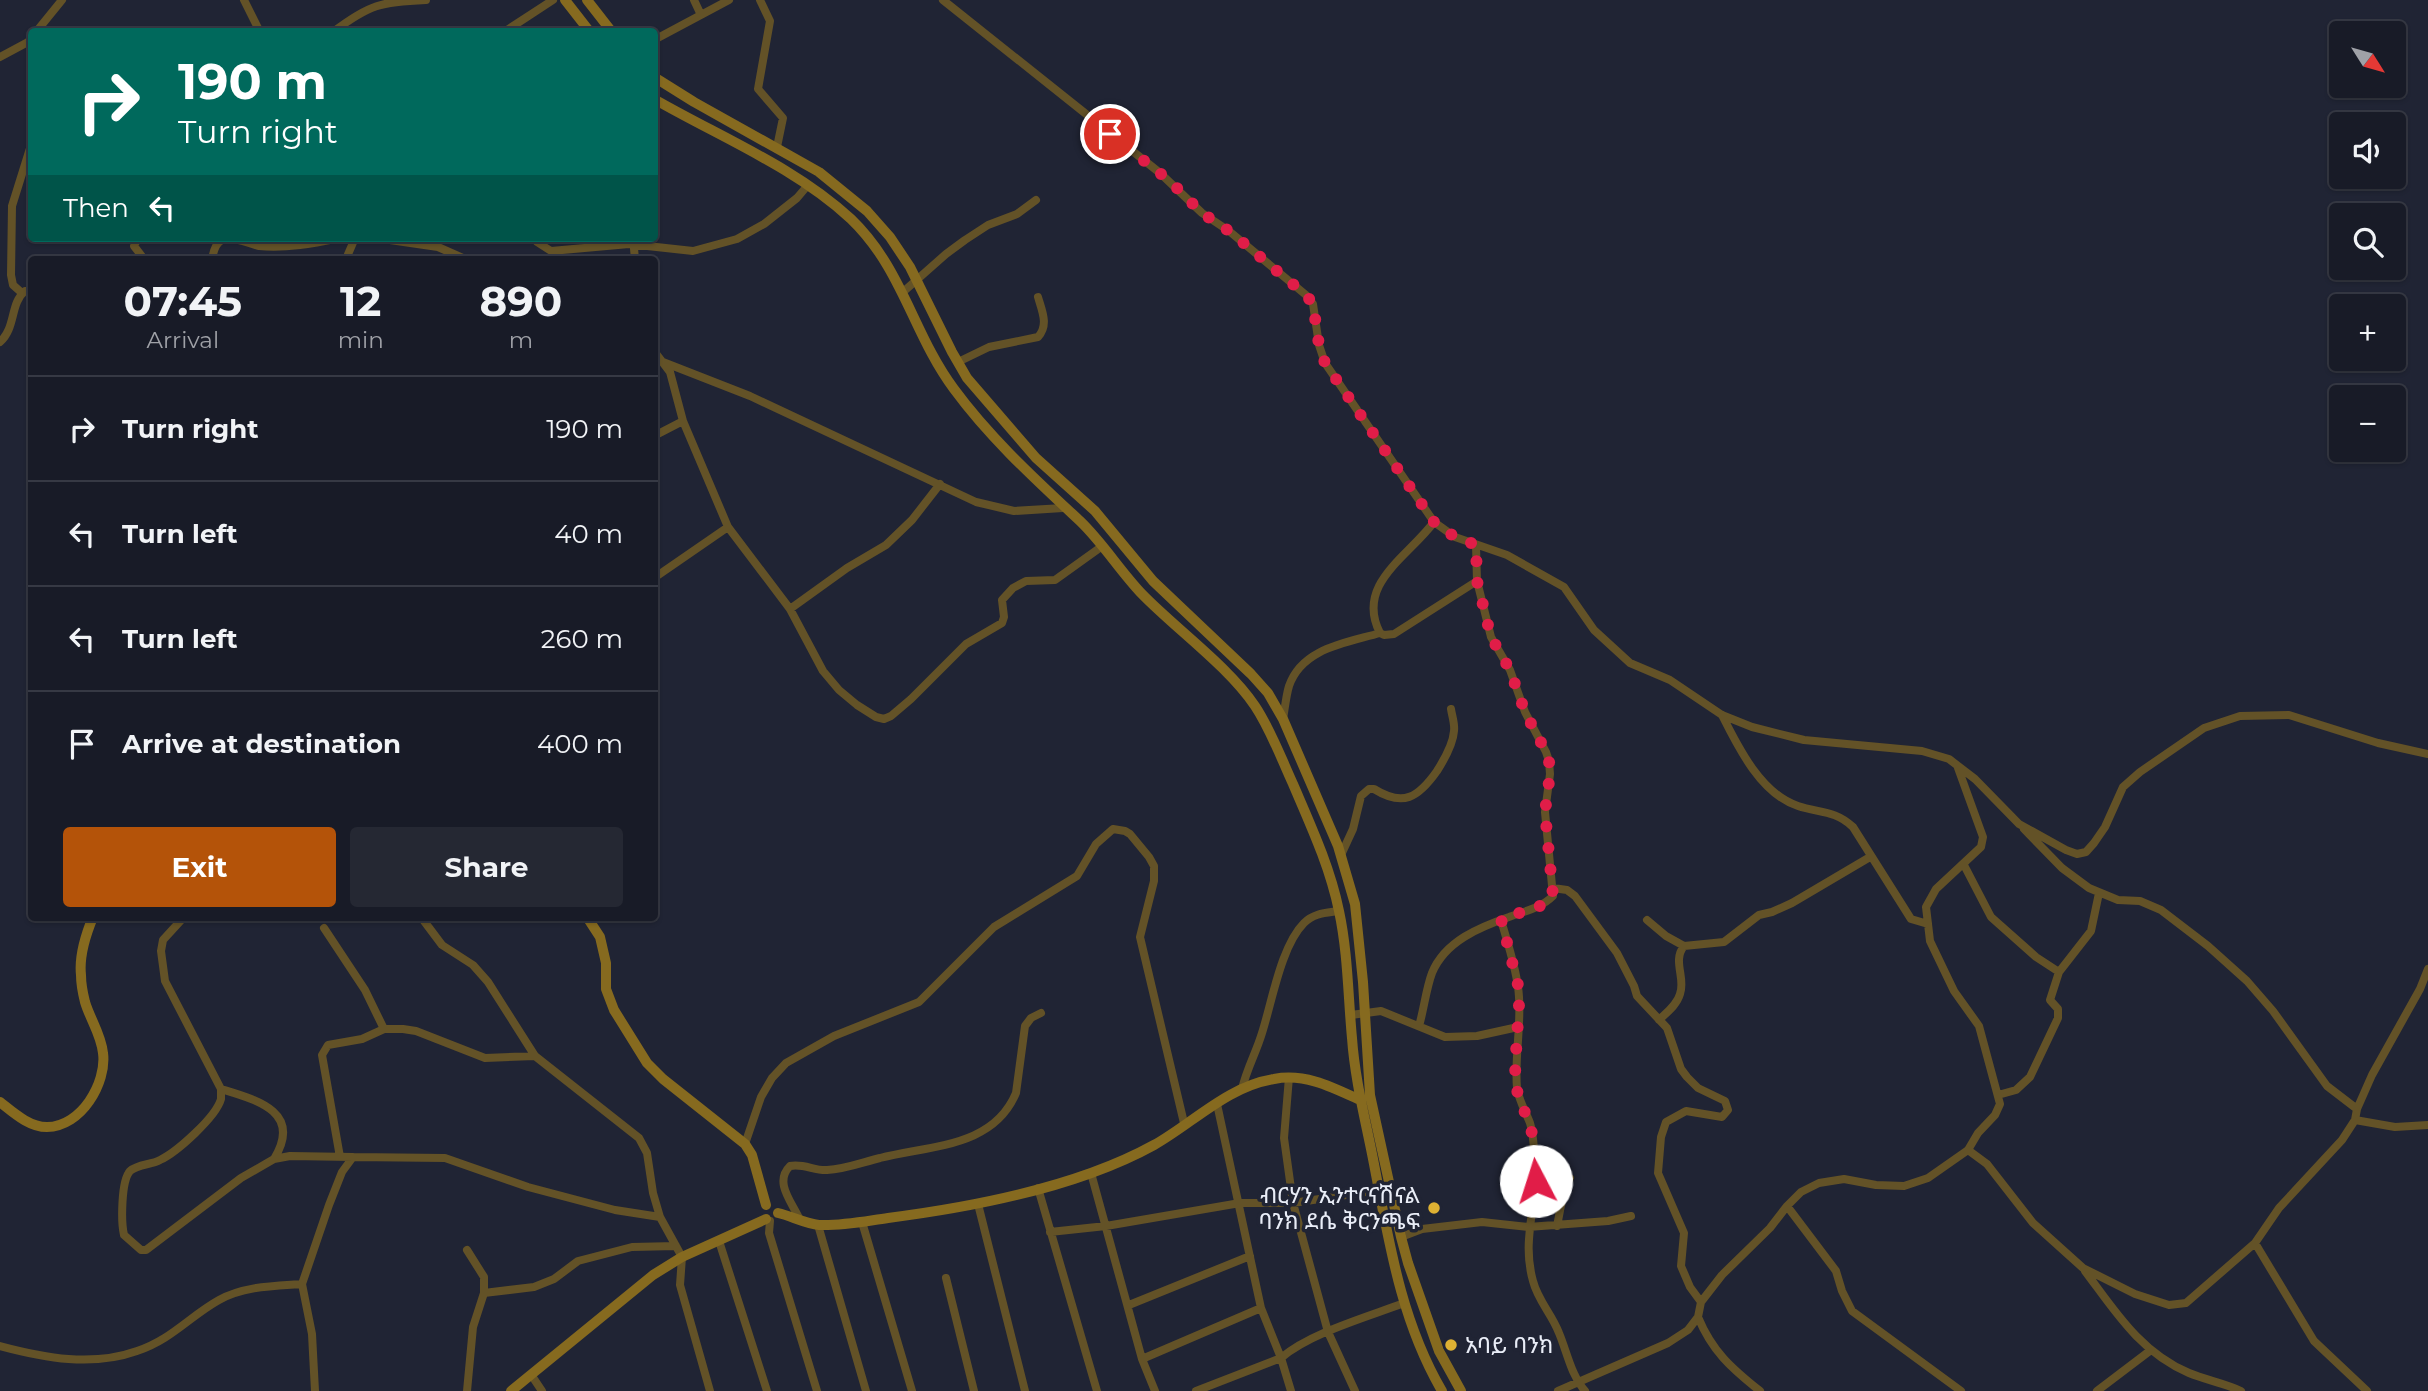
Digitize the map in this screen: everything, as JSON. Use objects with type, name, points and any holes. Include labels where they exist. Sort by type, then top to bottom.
[{"type":"street","points":[[39,28],[62,0]]},
{"type":"street","points":[[244,0],[258,28]]},
{"type":"street","points":[[339,28],[356,15],[380,4],[426,0]]},
{"type":"street","points":[[510,28],[552,0]]},
{"type":"street","points":[[565,0],[587,28]]},
{"type":"street","points":[[587,0],[609,28]]},
{"type":"street","points":[[694,0],[701,15]]},
{"type":"street","points":[[658,38],[729,0]]},
{"type":"street","points":[[760,0],[770,21],[758,89],[783,118],[777,147]]},
{"type":"street","points":[[943,0],[1160,173],[1202,213],[1229,231],[1306,295],[1313,304],[1319,345],[1325,363],[1434,522],[1443,530],[1455,537],[1507,555],[1564,587],[1594,630],[1630,663],[1670,680],[1722,715],[1752,727],[1804,740],[1922,751],[1949,759],[1975,779],[2037,845],[2063,868],[2099,893],[2118,900],[2140,901],[2161,911],[2207,946],[2246,981],[2273,1011],[2327,1086],[2357,1109]]},
{"type":"street","points":[[0,57],[28,42]]},
{"type":"street","points":[[658,80],[819,172],[867,211],[890,237],[917,282],[967,378],[1036,458],[1095,511],[1153,581],[1268,693],[1283,719],[1341,855],[1355,904],[1370,1095],[1408,1263],[1439,1351],[1461,1391]]},
{"type":"street","points":[[658,101],[808,185],[862,231],[876,248],[903,292],[937,362],[953,388],[1023,469],[1082,523],[1140,592],[1254,703],[1268,727],[1323,853],[1339,911],[1360,1100],[1393,1268],[1404,1303],[1442,1391]]},
{"type":"street","points":[[22,293],[13,285],[11,275],[12,206],[28,155]]},
{"type":"street","points":[[640,242],[693,251],[737,239],[764,225],[797,198],[808,185]]},
{"type":"street","points":[[903,292],[965,240],[988,225],[1017,214],[1036,200]]},
{"type":"street","points":[[243,242],[260,246],[320,242]]},
{"type":"street","points":[[404,242],[438,247],[458,256]]},
{"type":"street","points":[[537,242],[548,250],[558,252],[629,242]]},
{"type":"street","points":[[545,256],[548,250]]},
{"type":"street","points":[[0,342],[12,327],[19,297],[28,292]]},
{"type":"street","points":[[958,362],[989,347],[1038,337],[1044,331],[1045,324],[1038,297]]},
{"type":"street","points":[[658,355],[664,362],[676,389],[683,421],[728,527],[790,609],[822,671],[839,690],[876,717],[884,719],[891,716],[966,645],[1002,623],[1002,600],[1013,588],[1026,580],[1055,580],[1101,547]]},
{"type":"street","points":[[658,359],[750,396],[976,502],[1014,510],[1063,508]]},
{"type":"street","points":[[658,434],[683,421]]},
{"type":"street","points":[[790,609],[847,568],[886,545],[912,520],[940,484]]},
{"type":"street","points":[[1380,633],[1375,623],[1373,604],[1379,582],[1434,522]]},
{"type":"street","points":[[658,575],[728,527]]},
{"type":"street","points":[[1419,1026],[1432,973],[1456,942],[1501,919],[1540,906],[1553,896],[1545,812],[1549,761],[1525,712],[1510,670],[1491,637],[1477,581],[1476,545]]},
{"type":"street","points":[[1283,719],[1290,685],[1302,663],[1333,646],[1380,633],[1390,635],[1402,630],[1477,581]]},
{"type":"street","points":[[1178,628],[1189,614]]},
{"type":"street","points":[[1341,855],[1353,830],[1361,796],[1365,792],[1374,789],[1384,797],[1398,799],[1410,798],[1424,789],[1446,758],[1454,731],[1451,709]]},
{"type":"street","points":[[1722,715],[1748,762],[1769,787],[1795,805],[1836,814],[1846,820],[1912,919],[1928,925]]},
{"type":"street","points":[[2020,824],[2066,850],[2086,852],[2105,827],[2123,787],[2140,772],[2204,728],[2240,716],[2289,715],[2378,743],[2428,754]]},
{"type":"street","points":[[1558,1391],[1668,1343],[1688,1330],[1698,1317],[1700,1302],[1722,1275],[1770,1228],[1801,1192],[1819,1183],[1844,1179],[1876,1185],[1904,1186],[1928,1178],[1968,1150],[1978,1133],[1995,1115],[2000,1104],[1979,1026],[1954,991],[1930,941],[1926,907],[1936,889],[1982,847],[1983,837],[1958,768]]},
{"type":"street","points":[[745,1144],[761,1097],[772,1078],[786,1063],[834,1036],[919,1002],[994,926],[1077,876],[1096,844],[1113,829],[1130,834],[1154,866],[1154,881],[1140,937],[1184,1123]]},
{"type":"street","points":[[1647,920],[1666,936],[1684,946],[1724,942],[1759,915],[1792,903],[1870,857]]},
{"type":"street","points":[[1964,865],[1991,917],[2036,957],[2059,972]]},
{"type":"street","points":[[1553,888],[1567,890],[1617,953],[1637,996],[1667,1028],[1681,1069],[1687,1077],[1698,1088],[1720,1098],[1727,1105],[1728,1110],[1721,1117],[1686,1111],[1678,1114],[1666,1122],[1661,1137],[1658,1173],[1684,1233],[1681,1266],[1700,1302]]},
{"type":"street","points":[[1998,1095],[2016,1090],[2030,1077],[2058,1018],[2058,1009],[2050,1000],[2059,972],[2091,930],[2099,893]]},
{"type":"street","points":[[1242,1089],[1279,973],[1302,924],[1314,915],[1339,911]]},
{"type":"street","points":[[1501,919],[1518,985],[1515,1068],[1518,1098],[1531,1125],[1536,1181],[1528,1227],[1532,1280],[1539,1300],[1556,1324],[1578,1383],[1585,1391]]},
{"type":"street","points":[[0,1102],[30,1123],[46,1127],[62,1125],[78,1114],[99,1087],[104,1054],[100,1036],[85,1003],[80,972],[91,921]]},
{"type":"street","points":[[180,921],[163,940],[161,951],[165,981],[221,1089],[221,1099],[216,1110],[201,1127],[170,1154],[129,1172],[124,1183],[122,1229],[128,1241],[141,1251],[146,1250],[241,1178],[274,1159],[290,1156],[445,1158],[528,1187],[615,1210],[660,1217]]},
{"type":"street","points":[[424,921],[442,945],[473,965],[488,982],[535,1056],[639,1138],[648,1153],[653,1193],[660,1217],[682,1257],[680,1285],[709,1391]]},
{"type":"street","points":[[590,921],[600,937],[606,963],[606,989],[614,1010],[647,1063],[663,1079],[745,1144],[752,1155],[766,1205],[774,1204],[769,1233],[817,1391]]},
{"type":"street","points":[[324,928],[365,990],[383,1029]]},
{"type":"street","points":[[1659,1020],[1681,993],[1682,981],[1678,961],[1679,952],[1684,946]]},
{"type":"street","points":[[1345,950],[1359,948]]},
{"type":"street","points":[[2083,1268],[2135,1294],[2169,1305],[2186,1303],[2255,1243],[2279,1208],[2342,1140],[2356,1120],[2357,1109],[2372,1075],[2420,989],[2428,969]]},
{"type":"street","points":[[1351,1015],[1381,1011],[1434,1034],[1460,1038],[1518,1027]]},
{"type":"street","points":[[799,1218],[782,1184],[782,1176],[790,1166],[825,1171],[846,1168],[880,1158],[959,1142],[981,1133],[996,1122],[1016,1093],[1025,1026],[1031,1018],[1041,1013]]},
{"type":"street","points":[[340,1157],[322,1055],[328,1045],[362,1039],[383,1029],[416,1031],[485,1058],[535,1056]]},
{"type":"street","points":[[1289,1077],[1283,1138],[1293,1203],[1328,1332],[1355,1391]]},
{"type":"street","points":[[511,1391],[653,1275],[682,1257],[772,1218],[799,1218],[818,1225],[862,1222],[978,1204],[1038,1188],[1091,1173],[1155,1144],[1184,1123],[1242,1089],[1273,1079],[1304,1077],[1360,1100]]},
{"type":"street","points":[[221,1089],[259,1100],[277,1113],[283,1133],[281,1148],[274,1159]]},
{"type":"street","points":[[1217,1104],[1261,1308],[1291,1391]]},
{"type":"street","points":[[2356,1120],[2395,1127],[2428,1125]]},
{"type":"street","points":[[1968,1150],[1987,1164],[2033,1223],[2083,1268],[2138,1340],[2189,1373],[2241,1391]]},
{"type":"street","points":[[315,1391],[312,1334],[302,1284],[342,1172],[353,1157]]},
{"type":"street","points":[[1091,1173],[1142,1359],[1155,1391]]},
{"type":"street","points":[[1557,1226],[1564,1190],[1570,1178]]},
{"type":"street","points":[[1038,1188],[1097,1391]]},
{"type":"street","points":[[1050,1233],[1240,1203],[1293,1203],[1379,1189]]},
{"type":"street","points":[[978,1204],[1025,1391]]},
{"type":"street","points":[[1787,1206],[1836,1271],[1842,1292],[1852,1311],[1961,1391]]},
{"type":"street","points":[[1401,1237],[1422,1229],[1482,1222],[1528,1227],[1557,1226],[1631,1216]]},
{"type":"street","points":[[862,1222],[912,1391]]},
{"type":"street","points":[[818,1225],[866,1391]]},
{"type":"street","points":[[719,1241],[767,1391]]},
{"type":"street","points":[[2255,1243],[2314,1340],[2367,1391]]},
{"type":"street","points":[[484,1293],[534,1287],[554,1279],[578,1261],[632,1247],[676,1246]]},
{"type":"street","points":[[467,1250],[484,1277],[484,1293],[473,1327],[467,1391]]},
{"type":"street","points":[[1129,1305],[1250,1256]]},
{"type":"street","points":[[946,1278],[974,1391]]},
{"type":"street","points":[[0,1346],[28,1353],[91,1361],[137,1351],[173,1334],[219,1300],[258,1287],[302,1284]]},
{"type":"street","points":[[1196,1391],[1281,1358],[1328,1332],[1404,1303]]},
{"type":"street","points":[[1142,1359],[1261,1308]]},
{"type":"street","points":[[1698,1317],[1712,1347],[1727,1364],[1759,1391]]},
{"type":"street","points":[[2097,1391],[2151,1350]]},
{"type":"street","points":[[532,1376],[542,1391]]},
{"type":"place","name":"ብርሃን ኢንተርናሽናል ባንክ ደሴ ቅርንጫፍ","points":[[1434,1208]]},
{"type":"place","name":"አባይ ባንክ","points":[[1451,1345]]},
{"type":"route","points":[[1110,134],[1170,181],[1202,213],[1229,231],[1306,295],[1313,304],[1319,345],[1325,363],[1341,388],[1434,522],[1455,537],[1476,545],[1477,581],[1491,637],[1510,670],[1525,712],[1549,761],[1545,812],[1553,896],[1540,906],[1501,919],[1518,985],[1515,1068],[1518,1098],[1531,1125],[1536,1181]]}]
